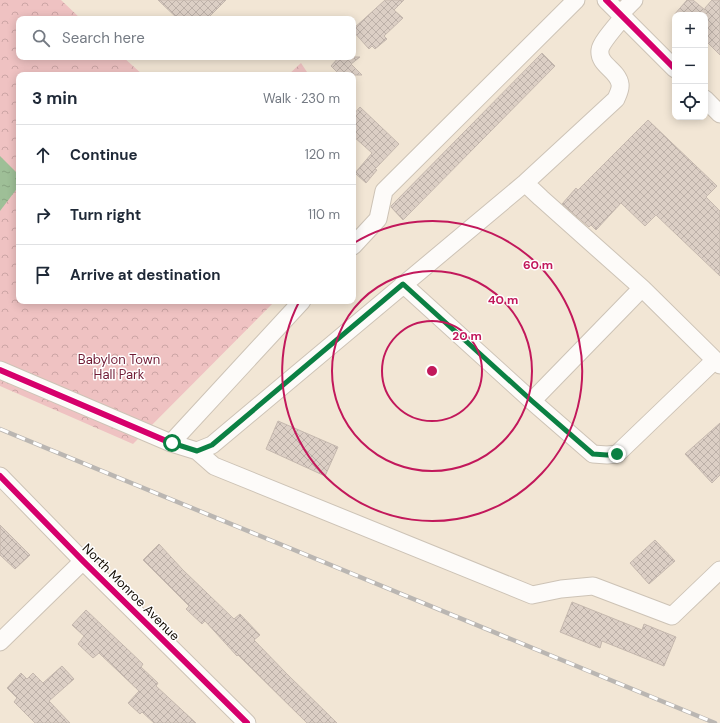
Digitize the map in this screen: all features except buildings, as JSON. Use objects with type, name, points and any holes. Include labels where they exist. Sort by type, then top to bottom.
[{"type":"street","points":[[356,243],[378,219],[384,191],[576,0]]},
{"type":"street","points":[[606,0],[672,66]]},
{"type":"street","points":[[197,451],[212,445],[525,183],[616,98],[619,92],[620,84],[617,75],[601,60],[600,51],[602,45],[634,0]]},
{"type":"street","points":[[708,102],[720,114]]},
{"type":"street","points":[[403,284],[593,454],[617,454],[718,362],[642,288],[525,183]]},
{"type":"street","points":[[532,401],[642,288]]},
{"type":"street","points":[[172,443],[299,304]]},
{"type":"street","points":[[0,370],[172,443],[197,451],[214,466],[532,595],[562,589],[593,586],[672,616],[720,570]]},
{"type":"street","name":"North Monroe Avenue","points":[[0,476],[83,561],[247,723]]},
{"type":"street","points":[[0,642],[83,561]]},
{"type":"green space","name":"Babylon Town Hall Park","points":[[0,0],[61,0],[78,16],[16,16],[16,60],[126,60],[140,72],[16,72],[16,304],[272,304],[133,444],[0,386]]},
{"type":"green space","points":[[301,63],[307,72],[291,72]]},
{"type":"water","points":[[0,156],[16,172],[16,190],[0,211]]},
{"type":"railway","points":[[0,429],[715,723]]},
{"type":"cycle path","points":[[606,0],[672,66]]},
{"type":"cycle path","points":[[0,370],[171,443]]},
{"type":"cycle path","points":[[0,476],[83,561],[247,723]]},
{"type":"route","points":[[172,443],[197,451],[212,445],[403,284],[593,454],[617,454]]}]
